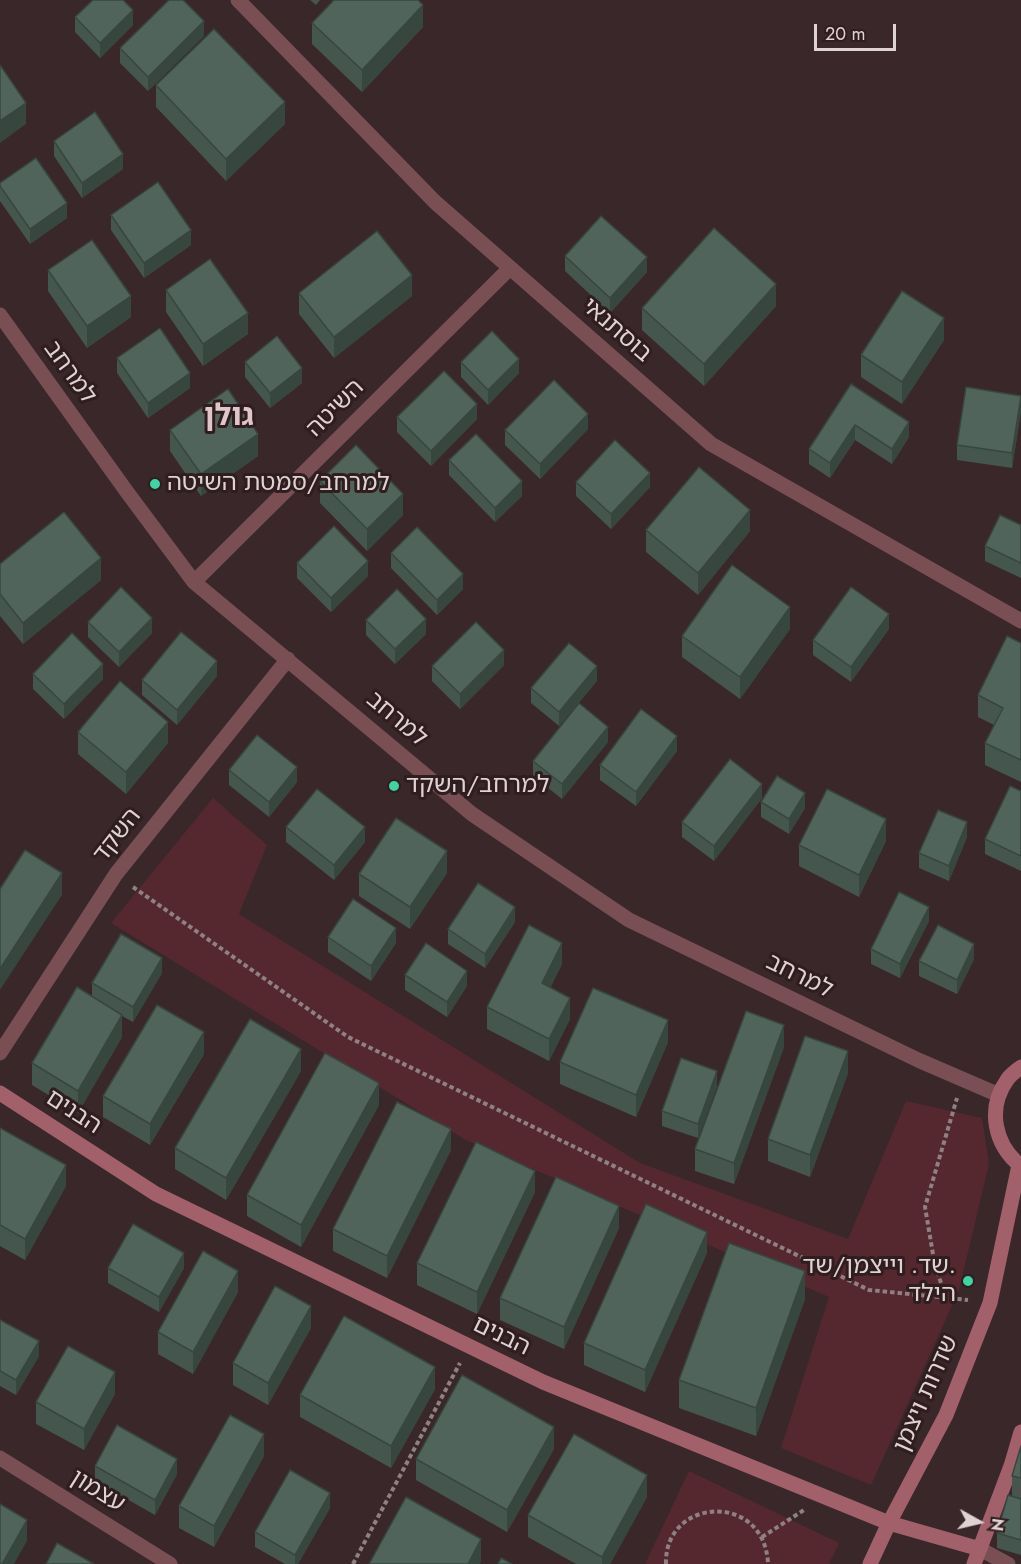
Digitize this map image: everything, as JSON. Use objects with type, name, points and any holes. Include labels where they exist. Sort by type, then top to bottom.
[{"type":"street","name":"בוסתנאי","points":[[237,0],[435,202],[711,444],[1021,621]]},
{"type":"street","name":"השיטה","points":[[194,582],[510,268]]},
{"type":"street","name":"למרחב","points":[[0,315],[126,492],[194,582],[472,814],[629,920],[918,1060],[999,1095]]},
{"type":"street","name":"השקד","points":[[0,1053],[116,874],[288,659]]},
{"type":"street","points":[[1020,1165],[1006,1151],[997,1134],[995,1114],[999,1095],[1008,1079],[1021,1067]]},
{"type":"street","name":"הבנים","points":[[0,1093],[156,1194],[543,1382],[890,1523],[980,1549],[1008,1564]]},
{"type":"street","name":"שדרות ויצמן","points":[[870,1564],[946,1415],[990,1303],[1020,1165]]},
{"type":"street","points":[[974,1564],[1011,1466],[1021,1432]]},
{"type":"street","name":"עצמון","points":[[0,1458],[170,1564]]},
{"type":"path","points":[[116,874],[348,1037],[869,1290],[990,1303]]},
{"type":"path","points":[[946,1297],[935,1266],[925,1207],[963,1079]]},
{"type":"path","points":[[353,1564],[469,1346]]},
{"type":"path","points":[[762,1537],[824,1497]]},
{"type":"path","points":[[666,1564],[669,1544],[675,1533],[684,1522],[709,1511],[724,1511],[740,1516],[753,1525],[762,1537],[768,1552],[768,1564]]},
{"type":"shaded area","points":[[213,798],[267,845],[239,914],[640,1163],[848,1239],[906,1101],[982,1118],[989,1164],[959,1290],[871,1485],[781,1448],[829,1297],[466,1140],[111,923]]},
{"type":"shaded area","points":[[689,1471],[839,1543],[829,1564],[645,1564]]},
{"type":"building","points":[[93,0],[123,0],[133,10],[100,43],[75,17]]},
{"type":"building","points":[[169,0],[183,0],[204,21],[148,77],[120,48]]},
{"type":"building","points":[[334,0],[418,0],[423,5],[362,70],[312,23]]},
{"type":"building","points":[[214,29],[285,102],[226,159],[156,85]]},
{"type":"building","points":[[0,65],[26,103],[0,121]]},
{"type":"building","points":[[95,112],[123,154],[82,183],[54,141]]},
{"type":"building","points":[[36,158],[67,203],[30,229],[0,183]]},
{"type":"building","points":[[158,182],[191,230],[144,263],[111,215]]},
{"type":"building","points":[[601,216],[647,257],[610,298],[565,256]]},
{"type":"building","points":[[714,228],[776,284],[704,364],[642,308]]},
{"type":"building","points":[[377,231],[412,275],[334,337],[299,293]]},
{"type":"building","points":[[92,240],[131,296],[87,326],[48,270]]},
{"type":"building","points":[[210,259],[248,313],[203,344],[166,290]]},
{"type":"building","points":[[902,291],[944,318],[902,382],[861,355]]},
{"type":"building","points":[[160,328],[190,373],[148,403],[117,358]]},
{"type":"building","points":[[492,331],[519,359],[488,390],[461,362]]},
{"type":"building","points":[[277,336],[302,368],[270,393],[245,362]]},
{"type":"building","points":[[444,371],[477,404],[431,451],[397,417]]},
{"type":"building","points":[[554,380],[588,414],[540,464],[505,430]]},
{"type":"building","points":[[851,384],[909,422],[892,449],[855,425],[830,463],[809,449]]},
{"type":"building","points":[[966,387],[1021,396],[1012,453],[957,445]]},
{"type":"building","points":[[228,389],[258,434],[201,474],[170,430]]},
{"type":"building","points":[[476,434],[522,481],[495,508],[449,460]]},
{"type":"building","points":[[615,440],[650,473],[611,514],[576,482]]},
{"type":"building","points":[[356,445],[403,494],[367,529],[320,481]]},
{"type":"building","points":[[699,467],[750,510],[698,573],[646,530]]},
{"type":"building","points":[[64,512],[101,558],[23,623],[0,594],[0,564]]},
{"type":"building","points":[[1000,515],[1021,525],[1021,563],[985,546]]},
{"type":"building","points":[[334,526],[368,561],[331,598],[297,563]]},
{"type":"building","points":[[417,527],[463,574],[437,600],[391,553]]},
{"type":"building","points":[[732,565],[790,607],[740,677],[682,636]]},
{"type":"building","points":[[121,587],[152,618],[119,652],[88,622]]},
{"type":"building","points":[[851,587],[889,614],[851,667],[813,640]]},
{"type":"building","points":[[397,589],[426,619],[395,649],[366,620]]},
{"type":"building","points":[[476,622],[504,650],[460,694],[432,666]]},
{"type":"building","points":[[181,632],[217,661],[177,710],[142,680]]},
{"type":"building","points":[[72,633],[103,664],[64,704],[33,674]]},
{"type":"building","points":[[1007,636],[1021,643],[1021,760],[985,743],[1003,708],[978,695]]},
{"type":"building","points":[[569,643],[597,666],[559,712],[531,688]]},
{"type":"building","points":[[120,681],[168,722],[126,772],[78,732]]},
{"type":"building","points":[[579,703],[608,727],[562,784],[533,761]]},
{"type":"building","points":[[641,709],[677,736],[636,792],[600,765]]},
{"type":"building","points":[[257,735],[297,767],[269,802],[229,770]]},
{"type":"building","points":[[730,759],[762,784],[714,846],[682,822]]},
{"type":"building","points":[[777,776],[805,793],[789,819],[761,802]]},
{"type":"building","points":[[1010,786],[1021,791],[1021,856],[985,839]]},
{"type":"building","points":[[317,789],[365,827],[334,865],[286,827]]},
{"type":"building","points":[[827,789],[886,819],[859,875],[799,845]]},
{"type":"building","points":[[938,810],[967,822],[949,866],[919,853]]},
{"type":"building","points":[[396,818],[447,851],[410,907],[359,874]]},
{"type":"building","points":[[25,850],[62,873],[0,969],[0,889]]},
{"type":"building","points":[[478,883],[515,907],[485,954],[448,929]]},
{"type":"building","points":[[899,892],[929,907],[900,964],[871,949]]},
{"type":"building","points":[[353,899],[396,928],[371,966],[328,937]]},
{"type":"building","points":[[529,925],[562,943],[542,983],[570,998],[549,1039],[487,1007]]},
{"type":"building","points":[[938,925],[974,944],[957,980],[919,961]]},
{"type":"building","points":[[121,934],[162,958],[133,1007],[92,983]]},
{"type":"building","points":[[426,943],[467,971],[447,1002],[405,975]]},
{"type":"building","points":[[77,987],[122,1015],[78,1091],[32,1063]]},
{"type":"building","points":[[593,988],[668,1020],[636,1095],[560,1062]]},
{"type":"building","points":[[157,1005],[204,1032],[150,1124],[103,1096]]},
{"type":"building","points":[[746,1011],[784,1025],[734,1163],[695,1149]]},
{"type":"building","points":[[250,1019],[301,1049],[226,1178],[175,1148]]},
{"type":"building","points":[[805,1036],[848,1051],[810,1155],[768,1139]]},
{"type":"building","points":[[325,1053],[379,1083],[301,1225],[247,1195]]},
{"type":"building","points":[[681,1058],[717,1071],[698,1124],[662,1111]]},
{"type":"building","points":[[397,1102],[451,1129],[387,1256],[333,1229]]},
{"type":"building","points":[[0,1128],[66,1165],[25,1239],[0,1225]]},
{"type":"building","points":[[476,1142],[535,1171],[477,1292],[417,1263]]},
{"type":"building","points":[[556,1177],[619,1206],[564,1327],[500,1298]]},
{"type":"building","points":[[646,1204],[707,1232],[645,1370],[584,1343]]},
{"type":"building","points":[[133,1224],[184,1253],[159,1297],[108,1268]]},
{"type":"building","points":[[729,1243],[805,1271],[756,1408],[679,1380]]},
{"type":"building","points":[[203,1251],[238,1271],[193,1352],[158,1332]]},
{"type":"building","points":[[275,1286],[311,1306],[268,1383],[233,1363]]},
{"type":"building","points":[[344,1316],[435,1367],[391,1446],[300,1395]]},
{"type":"building","points":[[0,1320],[39,1341],[16,1380],[0,1371]]},
{"type":"building","points":[[68,1346],[115,1372],[84,1429],[36,1402]]},
{"type":"building","points":[[462,1375],[554,1427],[507,1510],[416,1459]]},
{"type":"building","points":[[230,1415],[264,1434],[214,1526],[179,1506]]},
{"type":"building","points":[[117,1425],[177,1459],[155,1500],[95,1466]]},
{"type":"building","points":[[574,1434],[647,1475],[602,1557],[528,1515]]},
{"type":"building","points":[[1021,1446],[1021,1478],[1012,1476]]},
{"type":"building","points":[[290,1470],[330,1493],[295,1555],[255,1532]]},
{"type":"building","points":[[1008,1495],[1021,1499],[1021,1540],[997,1533]]},
{"type":"building","points":[[406,1497],[481,1539],[468,1564],[369,1564]]},
{"type":"building","points":[[0,1504],[27,1520],[2,1564],[0,1564]]},
{"type":"building","points":[[57,1543],[94,1564],[46,1564]]},
{"type":"building","points":[[501,1558],[512,1564],[498,1564]]},
{"type":"place","name":"למרחב/סמטת השיטה","points":[[155,484]]},
{"type":"place","name":"למרחב/השקד","points":[[394,786]]},
{"type":"place","name":"שד. וייצמן/שד. הילד","points":[[968,1281]]},
{"type":"district","name":"גולן","points":[[229,418]]}]
